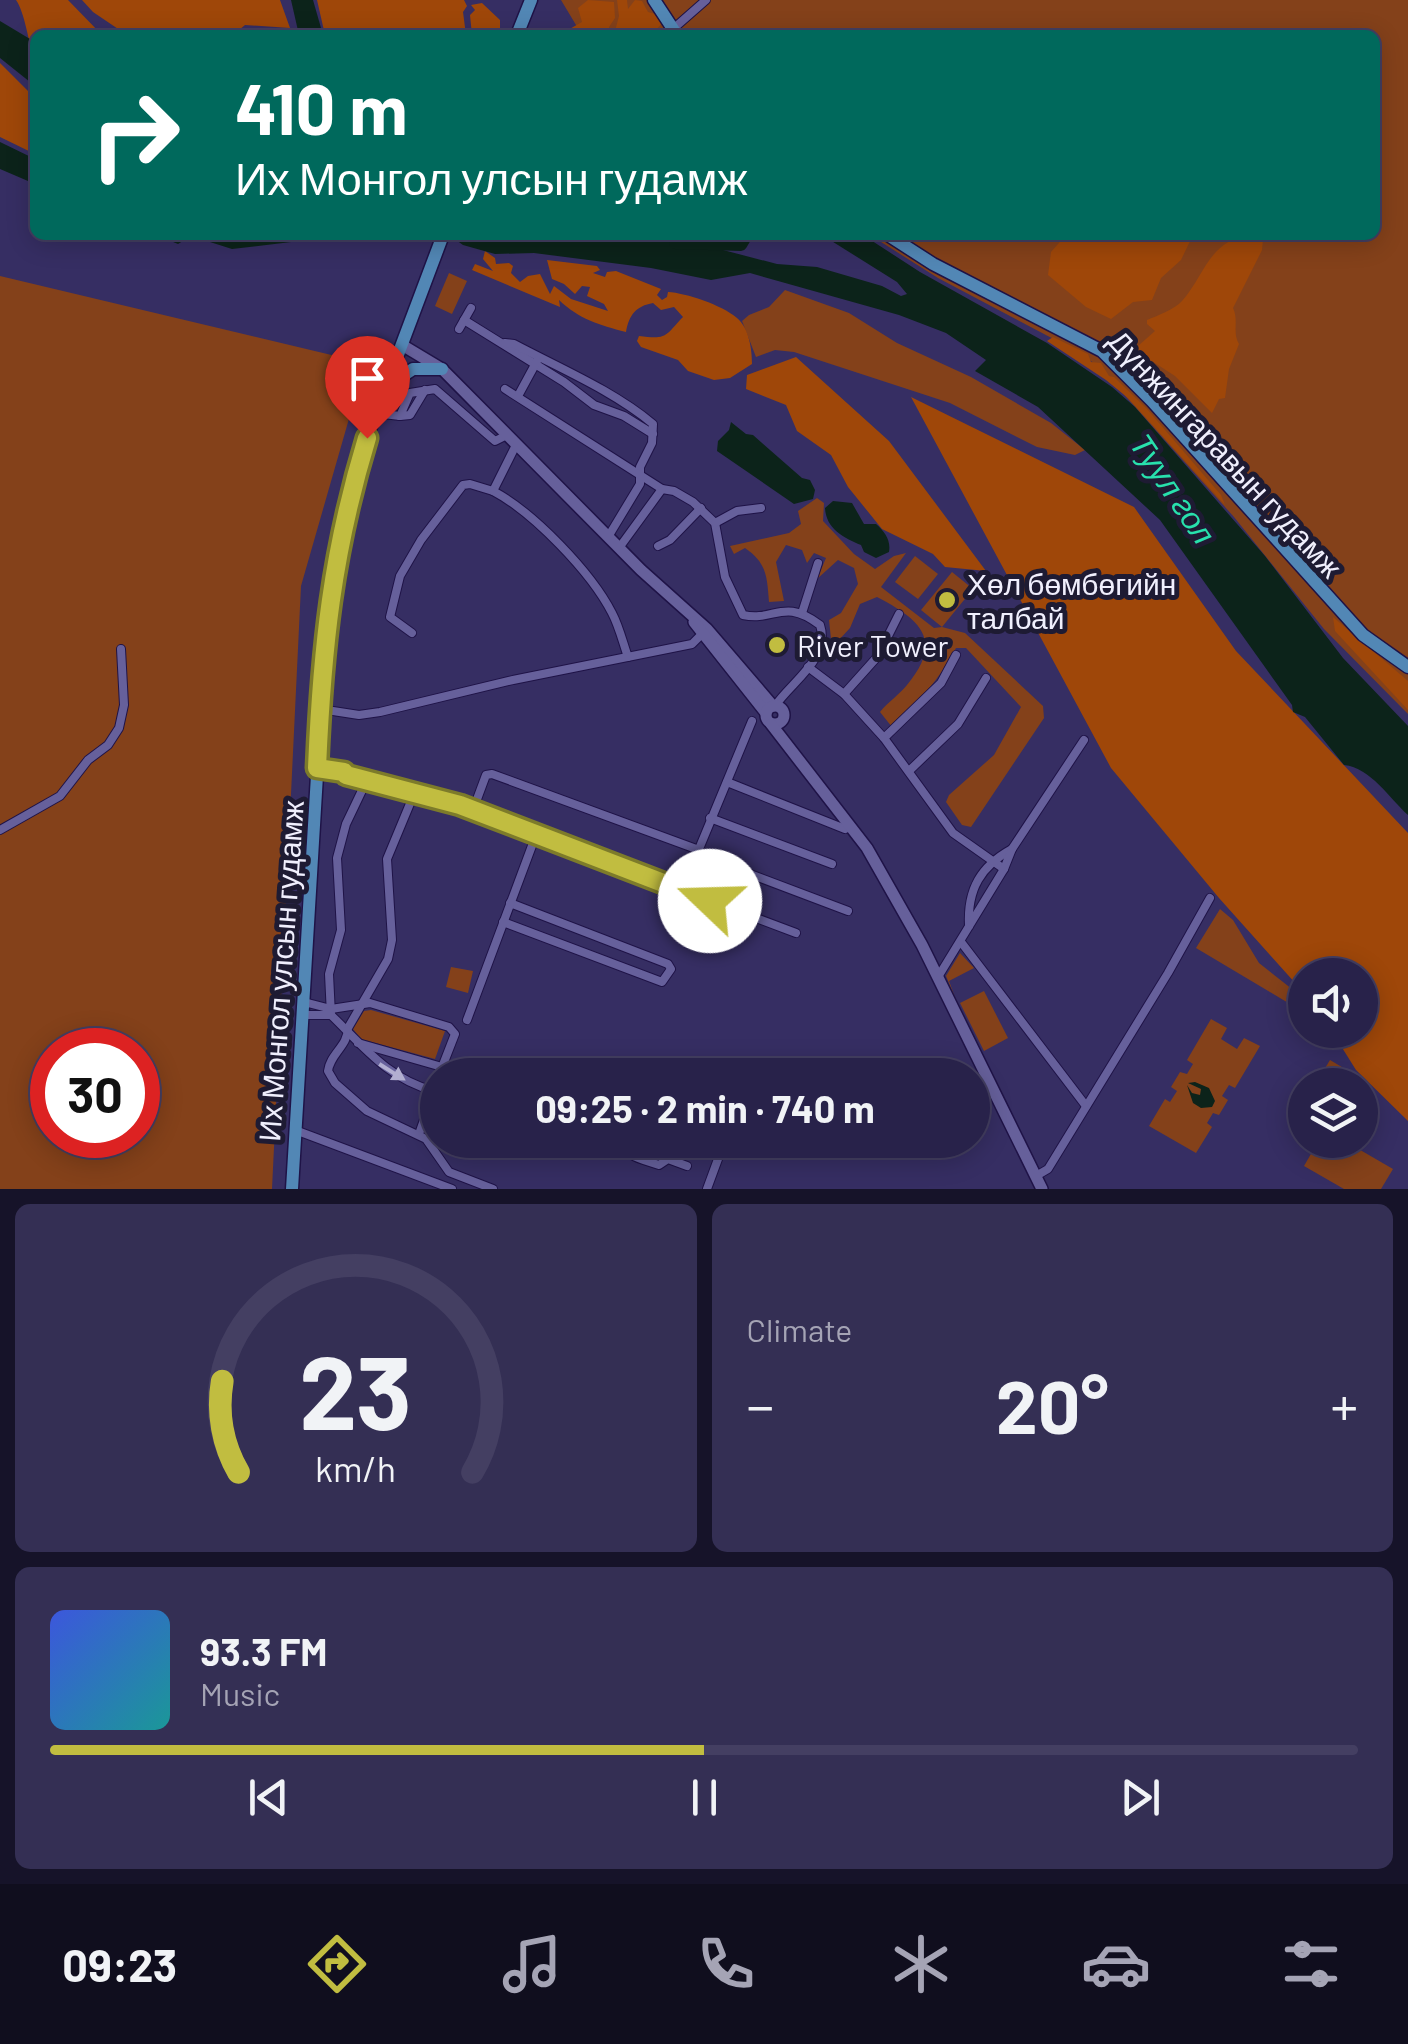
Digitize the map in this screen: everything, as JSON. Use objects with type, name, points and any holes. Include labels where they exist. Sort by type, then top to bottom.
[{"type":"main road","points":[[654,0],[674,30]]},
{"type":"main road","points":[[520,30],[530,2]]},
{"type":"main road","name":"Их Монгол улсын гудамж","points":[[292,1189],[320,709],[332,579],[350,496],[375,413],[441,240]]},
{"type":"main road","name":"Дүнжингаравын гудамж","points":[[896,240],[934,264],[1102,351],[1363,635],[1408,667]]},
{"type":"main road","points":[[384,389],[413,369],[442,369]]},
{"type":"street","points":[[677,30],[706,0]]},
{"type":"street","points":[[459,329],[470,308]]},
{"type":"street","points":[[464,320],[514,344],[594,405],[624,416],[653,434]]},
{"type":"street","points":[[402,345],[442,369],[608,538],[707,629],[775,713],[785,743],[867,848],[938,977],[1042,1189]]},
{"type":"street","points":[[518,396],[537,361]]},
{"type":"street","points":[[537,361],[603,388],[651,422],[653,434],[640,484],[608,538]]},
{"type":"street","points":[[505,389],[662,489],[674,491],[701,508],[715,522],[726,577],[742,615],[750,617],[779,610],[802,613],[820,625],[821,650],[784,694],[775,713]]},
{"type":"street","points":[[375,413],[410,415],[426,390],[438,391],[496,441],[512,440]]},
{"type":"street","points":[[493,491],[512,440]]},
{"type":"street","points":[[412,632],[390,618],[400,576],[463,486],[470,484],[512,501],[566,552],[612,613],[628,657]]},
{"type":"street","points":[[619,548],[662,489]]},
{"type":"street","points":[[658,546],[686,526],[701,508]]},
{"type":"street","points":[[715,522],[737,511],[761,508]]},
{"type":"street","points":[[802,613],[818,563]]},
{"type":"street","points":[[844,694],[878,656],[899,614]]},
{"type":"street","points":[[692,618],[701,635],[775,713]]},
{"type":"street","points":[[320,709],[359,715],[380,712],[692,644],[701,635]]},
{"type":"street","points":[[0,830],[60,796],[120,728],[124,706],[121,649]]},
{"type":"street","points":[[884,738],[941,683],[956,655]]},
{"type":"street","points":[[808,667],[844,694],[884,738],[953,833],[1004,869]]},
{"type":"street","points":[[909,771],[958,724],[986,678]]},
{"type":"street","points":[[682,890],[752,721]]},
{"type":"street","points":[[938,977],[1004,869],[1012,849],[1084,740]]},
{"type":"street","points":[[317,771],[367,780],[473,810],[796,933]]},
{"type":"street","points":[[473,810],[486,775],[492,774],[848,911]]},
{"type":"street","points":[[367,780],[346,824],[337,858],[341,930],[330,974],[331,1012],[368,1055],[395,1074],[420,1085]]},
{"type":"street","points":[[726,782],[845,828]]},
{"type":"street","points":[[414,794],[387,859],[392,940],[388,959],[347,1031],[348,1040],[330,1061],[328,1073],[367,1111],[419,1134],[449,1172],[492,1189]]},
{"type":"street","points":[[710,818],[832,864]]},
{"type":"street","points":[[467,1020],[536,834]]},
{"type":"street","points":[[969,926],[969,906],[975,887],[990,861],[1012,849]]},
{"type":"street","points":[[1036,1176],[1048,1169],[1210,898]]},
{"type":"street","points":[[503,922],[662,982],[672,969],[668,964],[510,903]]},
{"type":"street","points":[[569,946],[575,928]]},
{"type":"street","points":[[960,942],[1086,1106]]},
{"type":"street","points":[[304,1008],[331,1012],[363,1003],[451,1028],[455,1034],[446,1058]]},
{"type":"street","points":[[358,1043],[420,1066]]},
{"type":"street","points":[[295,1130],[452,1189]]},
{"type":"street","points":[[640,1158],[659,1164],[668,1159],[688,1166]]},
{"type":"street","points":[[708,1189],[719,1158]]},
{"type":"shaded area","points":[[16,0],[68,0],[97,30],[30,30],[30,43]]},
{"type":"shaded area","points":[[82,0],[280,0],[290,28],[245,25],[239,30],[120,30]]},
{"type":"shaded area","points":[[317,0],[464,0],[467,6],[463,12],[465,30],[324,30]]},
{"type":"shaded area","points":[[561,0],[1408,0],[1408,714],[1324,629],[1234,517],[1101,369],[1082,354],[938,278],[878,240],[1380,240],[1380,30],[579,30]]},
{"type":"shaded area","points":[[588,0],[614,2],[615,18],[609,30],[568,30],[582,22],[578,8]]},
{"type":"shaded area","points":[[617,0],[627,0],[628,9],[635,0],[642,1],[662,23],[656,30],[615,30]]},
{"type":"shaded area","points":[[482,3],[500,20],[500,30],[472,30],[470,15],[475,10],[471,5]]},
{"type":"shaded area","points":[[0,63],[30,93],[30,152],[0,137]]},
{"type":"shaded area","points":[[1062,240],[1191,240],[1181,260],[1161,278],[1152,300],[1133,302],[1111,319],[1086,307],[1048,275],[1051,252]]},
{"type":"shaded area","points":[[1263,240],[1262,250],[1233,308],[1239,344],[1229,369],[1225,398],[1219,399],[1212,413],[1175,376],[1141,354],[1138,346],[1155,331],[1147,320],[1182,301],[1210,259],[1227,243]]},
{"type":"shaded area","points":[[485,251],[495,258],[496,264],[513,266],[511,273],[520,282],[540,274],[550,294],[554,286],[571,299],[608,311],[604,304],[587,296],[590,287],[582,286],[575,294],[552,279],[547,260],[597,266],[600,270],[593,273],[605,277],[607,272],[616,271],[661,289],[657,295],[662,300],[668,292],[713,304],[737,318],[744,327],[752,364],[730,378],[714,380],[688,371],[678,360],[641,347],[637,341],[639,336],[656,337],[669,332],[683,317],[674,307],[661,310],[653,303],[642,306],[631,316],[626,332],[607,327],[582,317],[559,300],[560,307],[472,270],[475,264],[493,271],[483,259]]},
{"type":"shaded area","points":[[449,273],[467,281],[452,314],[435,306]]},
{"type":"shaded area","points":[[0,276],[365,363],[301,586],[272,1189],[0,1189]]},
{"type":"shaded area","points":[[785,290],[849,313],[897,343],[971,377],[1051,423],[1085,450],[1075,455],[1037,447],[950,403],[794,352],[775,350],[756,357],[742,321],[769,307]]},
{"type":"shaded area","points":[[1053,337],[1088,354],[1091,362],[1101,363],[1109,376],[1147,409],[1221,495],[1225,505],[1128,398],[1047,341]]},
{"type":"shaded area","points":[[796,357],[889,441],[986,571],[945,567],[933,554],[882,529],[848,487],[831,455],[797,431],[786,405],[746,389],[747,375]]},
{"type":"shaded area","points":[[911,397],[1134,507],[1236,651],[1408,833],[1408,1121],[1378,1092],[1378,1068],[1355,1068],[1342,1048],[1378,1048],[1378,958],[1288,958],[1288,975],[1111,768]]},
{"type":"shaded area","points":[[817,498],[824,503],[823,521],[854,554],[875,569],[906,553],[881,587],[934,628],[965,633],[1043,706],[1044,718],[971,827],[962,825],[946,802],[994,755],[1021,707],[966,648],[956,648],[927,691],[892,727],[880,712],[907,685],[924,656],[925,643],[916,623],[877,597],[860,604],[850,628],[825,655],[831,639],[829,620],[841,613],[858,584],[854,568],[838,560],[817,579],[826,558],[814,553],[807,563],[802,550],[786,545],[776,562],[784,601],[769,602],[766,578],[758,559],[745,548],[734,554],[730,546],[789,533],[801,524],[798,511]]},
{"type":"shaded area","points":[[915,556],[938,574],[918,599],[895,582]]},
{"type":"shaded area","name":"Хөл бөмбөгийн талбай","points":[[952,572],[973,589],[942,627],[921,610]]},
{"type":"shaded area","points":[[1333,617],[1408,681],[1408,710],[1335,631]]},
{"type":"shaded area","points":[[1220,909],[1233,920],[1259,963],[1288,986],[1288,1003],[1196,948]]},
{"type":"shaded area","points":[[960,953],[974,968],[949,981],[956,1000],[946,976]]},
{"type":"shaded area","points":[[451,967],[473,971],[468,993],[446,987]]},
{"type":"shaded area","points":[[984,991],[1008,1038],[984,1051],[960,1003]]},
{"type":"shaded area","points":[[364,1011],[445,1031],[435,1058],[361,1039],[353,1029]]},
{"type":"shaded area","points":[[1211,1019],[1227,1028],[1221,1039],[1237,1049],[1244,1038],[1260,1046],[1235,1088],[1229,1085],[1222,1096],[1228,1100],[1219,1115],[1213,1113],[1207,1123],[1212,1127],[1196,1153],[1149,1126],[1165,1099],[1170,1102],[1177,1091],[1171,1087],[1180,1072],[1187,1074],[1193,1064],[1187,1060]]},
{"type":"shaded area","points":[[1330,1060],[1344,1068],[1325,1068]]},
{"type":"shaded area","points":[[1309,1158],[1374,1158],[1393,1169],[1381,1189],[1344,1189],[1304,1166]]},
{"type":"water","points":[[291,0],[313,0],[322,30],[298,30]]},
{"type":"water","points":[[0,21],[30,39],[30,82],[0,58]]},
{"type":"water","points":[[0,142],[30,157],[30,182],[0,169]]},
{"type":"water","points":[[204,240],[308,240],[232,249]]},
{"type":"water","name":"Туул гол","points":[[456,240],[690,240],[690,247],[723,250],[777,264],[817,267],[882,286],[901,296],[907,294],[897,282],[830,240],[871,240],[1047,343],[1135,407],[1265,556],[1343,658],[1408,726],[1408,815],[1371,778],[1344,765],[1305,717],[1293,712],[1292,705],[1160,520],[1038,407],[975,371],[986,360],[946,333],[899,315],[750,273],[711,280],[534,253],[495,254]]},
{"type":"water","points":[[731,422],[753,435],[802,478],[810,480],[815,490],[813,499],[794,504],[717,451],[718,441]]},
{"type":"water","points":[[833,501],[852,503],[864,524],[876,524],[887,536],[889,552],[876,558],[837,532],[825,508]]},
{"type":"water","points":[[1188,1083],[1209,1088],[1215,1101],[1212,1107],[1201,1108],[1193,1103],[1187,1085],[1192,1093],[1200,1095],[1201,1089]]},
{"type":"waterway","name":"Туул гол","points":[[675,243],[741,245],[744,240]]},
{"type":"place","name":"Хөл бөмбөгийн талбай","points":[[947,600]]},
{"type":"place","name":"River Tower","points":[[777,645]]},
{"type":"route","points":[[367,438],[341,532],[327,610],[317,768],[460,805],[710,901]]}]
